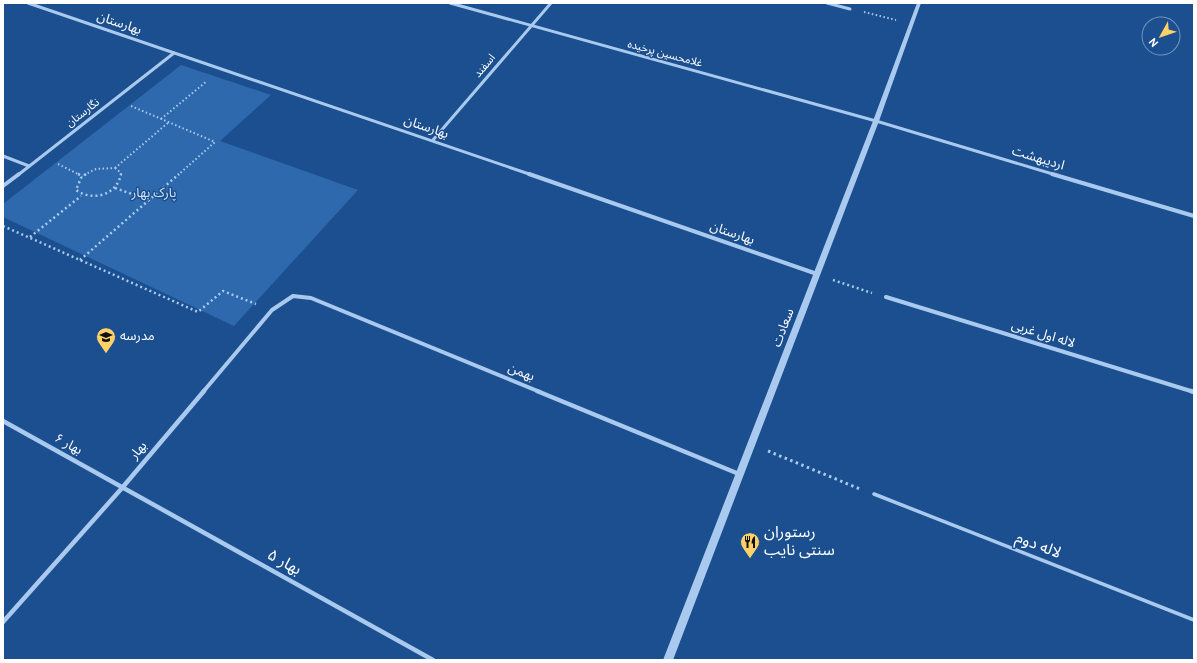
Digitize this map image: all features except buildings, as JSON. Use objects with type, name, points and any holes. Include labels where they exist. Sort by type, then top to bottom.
[{"type":"street","name":"بهارستان","points":[[28,3],[433,140],[818,274]]},
{"type":"street","name":"غلامحسین پرخیده","points":[[450,3],[876,121]]},
{"type":"street","name":"اسفند","points":[[433,140],[551,3]]},
{"type":"street","points":[[827,3],[850,9]]},
{"type":"street","name":"سعادت","points":[[668,660],[818,274],[919,3]]},
{"type":"street","name":"نگارستان","points":[[3,186],[174,53]]},
{"type":"street","name":"اردیبهشت","points":[[876,121],[1194,216]]},
{"type":"street","points":[[3,156],[29,166]]},
{"type":"street","name":"بهار","points":[[3,622],[122,488],[272,310],[293,296]]},
{"type":"street","name":"بهمن","points":[[293,296],[311,298],[740,474]]},
{"type":"street","name":"لاله اول غربی","points":[[886,297],[1194,392]]},
{"type":"street","name":"بهار ۶","points":[[3,421],[122,488]]},
{"type":"street","name":"بهار ۵","points":[[122,488],[433,660]]},
{"type":"lane","name":"لاله دوم","points":[[874,494],[1194,620]]},
{"type":"path","points":[[850,9],[912,24]]},
{"type":"path","points":[[161,119],[221,69]]},
{"type":"path","points":[[80,260],[215,142],[115,99]]},
{"type":"path","points":[[115,168],[169,122]]},
{"type":"path","points":[[41,156],[82,176]]},
{"type":"path","points":[[30,238],[81,196],[92,197],[104,195],[115,188],[121,180],[121,173],[115,168],[105,167],[93,170],[82,176],[77,183],[76,190],[81,196]]},
{"type":"path","points":[[115,188],[149,200]]},
{"type":"path","points":[[3,226],[198,312],[223,291],[272,310]]},
{"type":"path","points":[[818,274],[886,297]]},
{"type":"path","points":[[751,444],[874,494]]},
{"type":"green space","name":"پارک بهار","points":[[181,65],[271,95],[220,141],[358,190],[234,326],[3,217],[3,204]]},
{"type":"place","name":"مدرسه","points":[[106,354]]},
{"type":"place","name":"رستوران سنتی نایب","points":[[750,559]]}]
